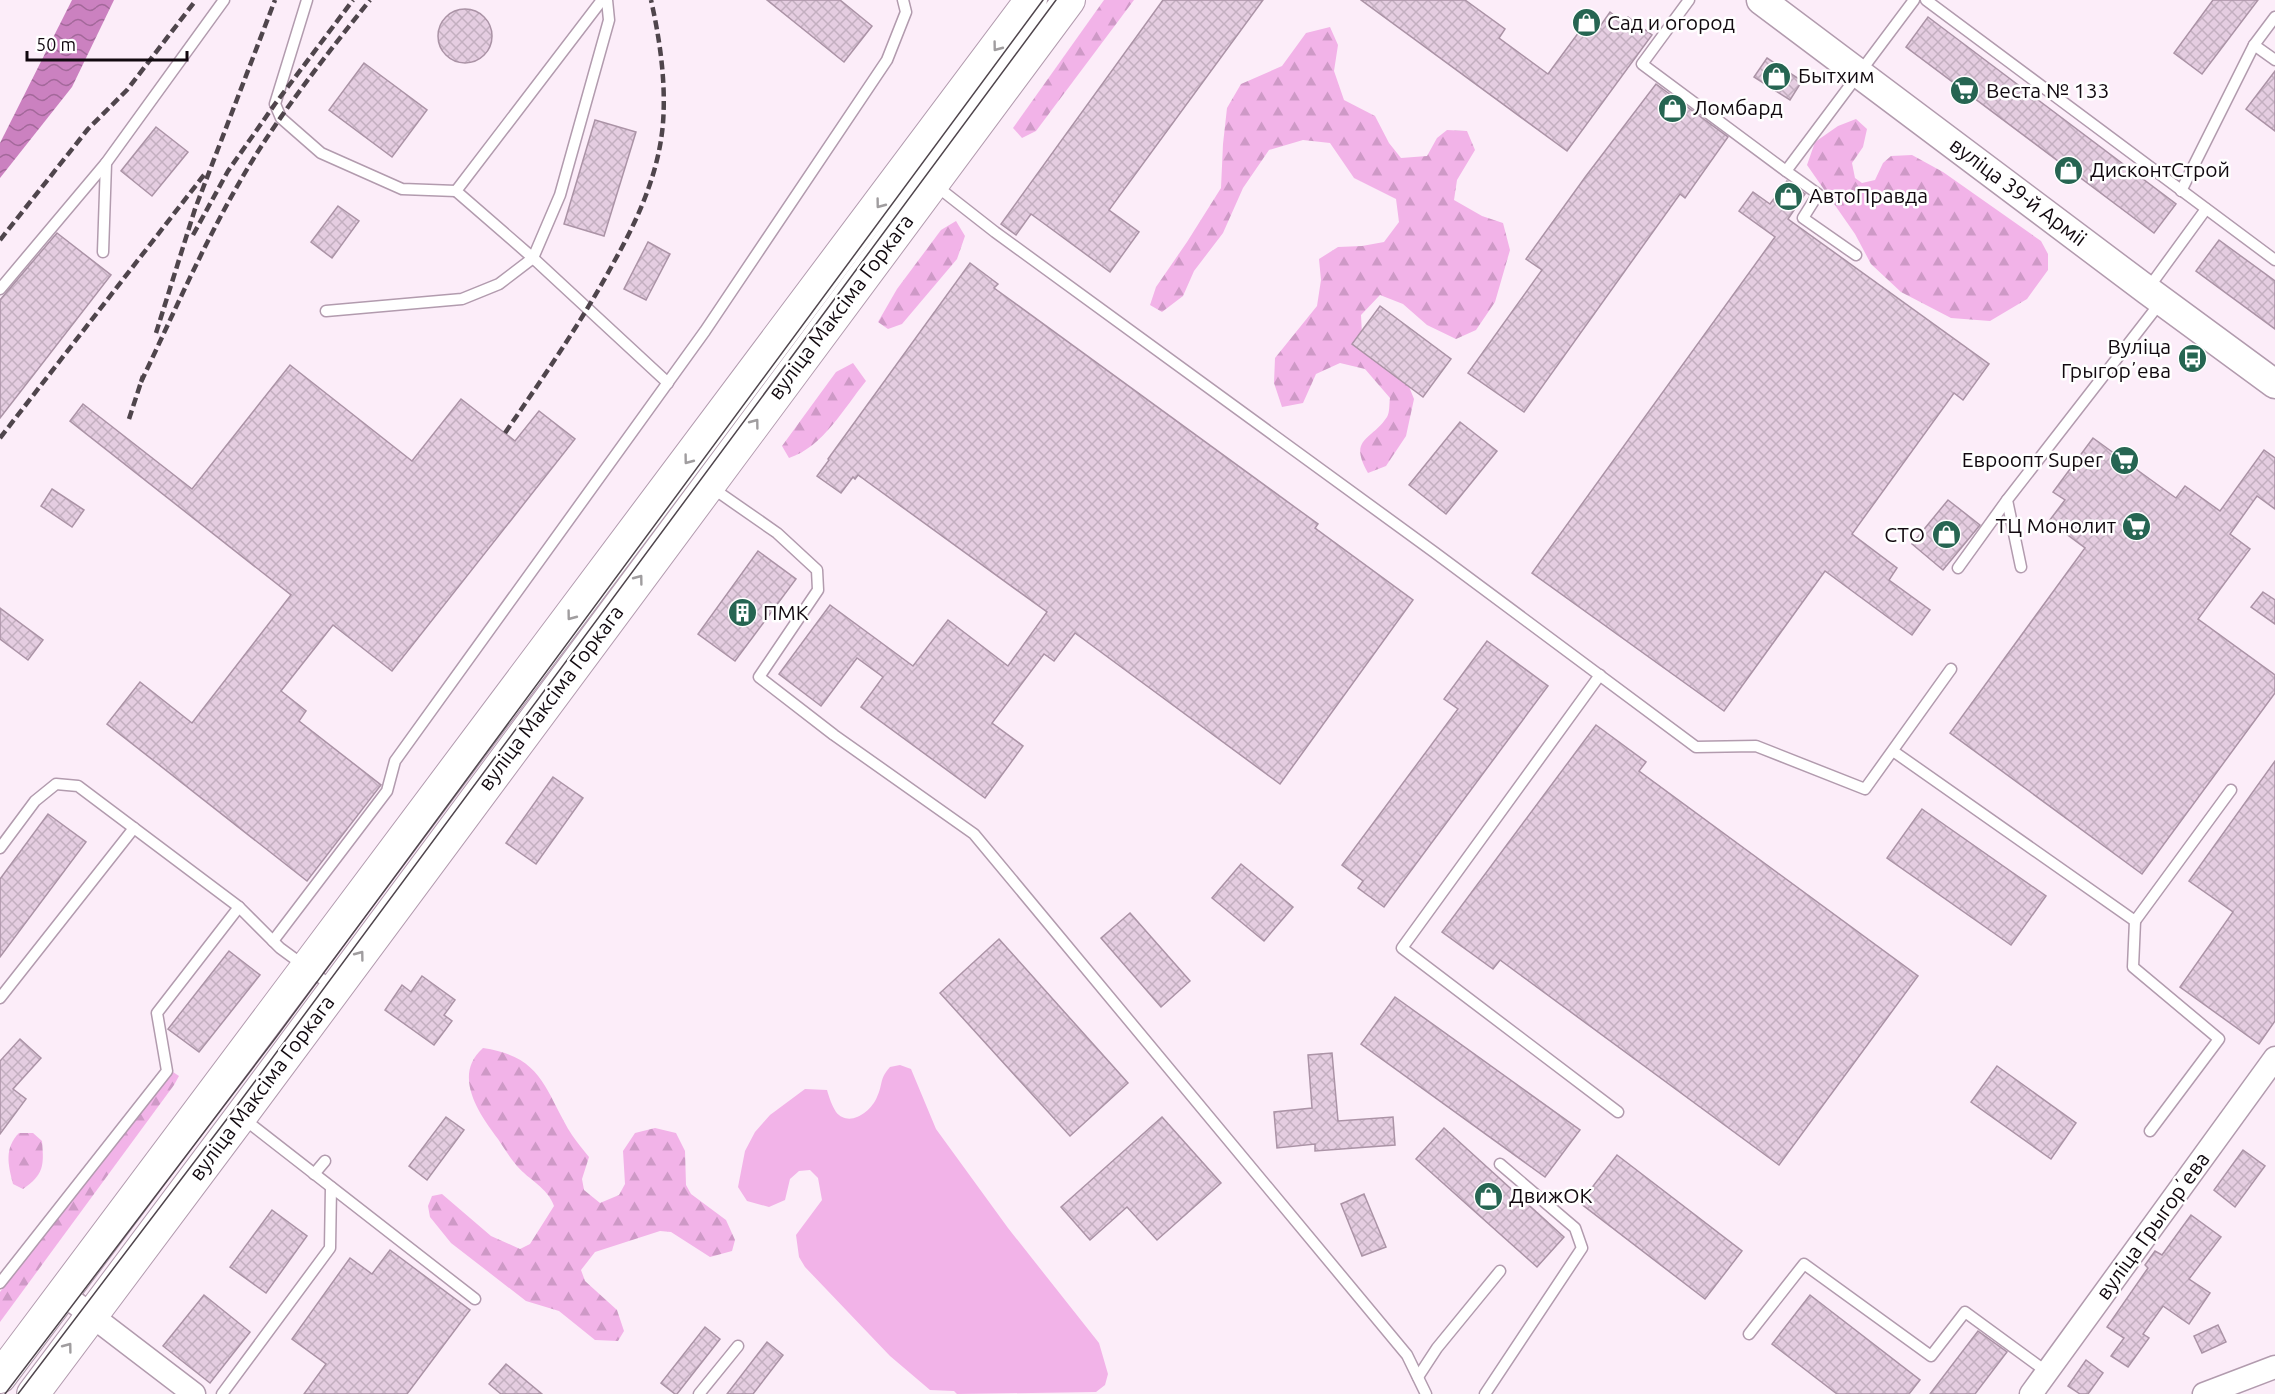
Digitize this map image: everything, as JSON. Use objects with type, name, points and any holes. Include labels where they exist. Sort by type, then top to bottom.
[{"type":"main road","name":"вуліца Максіма Горкага","points":[[33,1394],[709,486],[921,175],[1031,0]]},
{"type":"main road","name":"вуліца Максіма Горкага","points":[[0,1377],[307,968],[921,175],[1069,0]]},
{"type":"street","name":"вуліца 39-й Арміі","points":[[1761,0],[2154,296],[2275,384]]},
{"type":"street","name":"вуліца Грыгорʼева","points":[[2031,1394],[2275,1058]]},
{"type":"street","points":[[211,1094],[241,1116]]},
{"type":"street","points":[[62,1293],[194,1394]]},
{"type":"street","points":[[2204,1394],[2275,1367]]},
{"type":"lane","points":[[0,289],[106,163],[224,0]]},
{"type":"lane","points":[[307,0],[275,104],[281,118],[321,153],[402,189],[456,191],[533,258],[668,383]]},
{"type":"lane","points":[[456,191],[604,0]]},
{"type":"lane","points":[[326,311],[462,299],[499,285],[533,258],[560,195],[609,21],[604,0]]},
{"type":"lane","points":[[273,941],[387,791],[395,761],[705,331],[887,60],[906,12],[903,0]]},
{"type":"lane","points":[[1689,0],[1642,64],[1818,195],[1803,218],[1856,255]]},
{"type":"lane","points":[[1786,171],[1914,0]]},
{"type":"lane","points":[[1926,0],[2275,260]]},
{"type":"lane","points":[[2181,191],[2254,45],[2275,17]]},
{"type":"lane","points":[[2254,45],[2275,60]]},
{"type":"lane","points":[[103,252],[106,163]]},
{"type":"lane","points":[[921,175],[995,232],[1696,747],[1756,746],[1865,789],[1951,669]]},
{"type":"lane","points":[[1958,568],[2154,296],[2206,209]]},
{"type":"lane","points":[[709,486],[777,533],[818,570],[818,590],[759,678],[834,735],[974,834],[1407,1355],[1426,1394]]},
{"type":"lane","points":[[2007,500],[2021,567]]},
{"type":"lane","points":[[1600,675],[1402,948],[1618,1112]]},
{"type":"lane","points":[[1893,750],[2135,921]]},
{"type":"lane","points":[[0,848],[35,801],[56,784],[78,786],[238,907],[273,941],[335,989]]},
{"type":"lane","points":[[2150,1131],[2219,1039],[2133,967],[2135,921],[2231,790]]},
{"type":"lane","points":[[0,998],[134,828]]},
{"type":"lane","points":[[0,1283],[167,1071],[158,1013],[238,907]]},
{"type":"lane","points":[[241,1116],[475,1299]]},
{"type":"lane","points":[[314,1174],[325,1161]]},
{"type":"lane","points":[[1485,1394],[1582,1248],[1575,1228],[1500,1164]]},
{"type":"lane","points":[[222,1394],[330,1248],[332,1187]]},
{"type":"lane","points":[[1749,1334],[1804,1264],[1931,1356],[1965,1311],[2047,1372]]},
{"type":"lane","points":[[1418,1377],[1437,1348],[1500,1270]]},
{"type":"lane","points":[[699,1394],[738,1346]]},
{"type":"green space","points":[[1104,0],[1134,0],[1036,131],[1022,138],[1013,128]]},
{"type":"green space","points":[[1330,27],[1338,45],[1334,71],[1344,100],[1375,116],[1389,143],[1401,158],[1427,156],[1437,138],[1447,130],[1467,131],[1475,150],[1457,180],[1454,200],[1482,216],[1503,223],[1510,250],[1495,302],[1476,330],[1456,339],[1427,325],[1403,304],[1380,295],[1361,315],[1362,334],[1404,374],[1414,399],[1406,436],[1386,466],[1368,473],[1362,462],[1361,446],[1387,417],[1390,398],[1365,369],[1340,363],[1316,374],[1303,403],[1282,407],[1274,383],[1275,358],[1317,306],[1321,280],[1319,259],[1338,247],[1384,242],[1399,222],[1396,199],[1354,178],[1330,143],[1303,140],[1269,150],[1243,188],[1223,233],[1194,271],[1183,296],[1162,312],[1150,305],[1156,287],[1221,188],[1227,108],[1241,84],[1282,66],[1306,33]]},
{"type":"green space","points":[[1856,119],[1867,129],[1863,147],[1852,163],[1855,178],[1862,183],[1875,180],[1883,163],[1891,156],[1912,155],[1943,172],[2041,241],[2048,254],[2048,270],[2027,299],[1990,321],[1951,318],[1901,292],[1871,264],[1855,234],[1807,165],[1815,142],[1838,126]]},
{"type":"green space","points":[[956,221],[965,236],[957,259],[902,324],[888,329],[878,322],[897,289],[941,230]]},
{"type":"green space","points":[[853,363],[866,381],[823,436],[801,453],[789,458],[782,446],[836,372]]},
{"type":"green space","points":[[483,1048],[503,1052],[519,1059],[540,1078],[572,1135],[589,1157],[582,1179],[584,1190],[600,1203],[619,1195],[625,1184],[623,1151],[635,1133],[655,1128],[676,1133],[685,1151],[686,1185],[691,1194],[726,1220],[735,1240],[732,1251],[710,1257],[671,1232],[660,1231],[595,1252],[581,1270],[585,1281],[617,1310],[624,1331],[618,1341],[595,1340],[559,1311],[526,1301],[451,1243],[430,1217],[428,1206],[432,1196],[442,1194],[491,1236],[520,1249],[530,1244],[554,1206],[543,1189],[514,1163],[477,1106],[469,1082],[470,1070],[474,1059]]},
{"type":"green space","points":[[900,1065],[911,1069],[936,1129],[1008,1228],[1099,1343],[1108,1374],[1105,1385],[1096,1392],[957,1394],[954,1391],[930,1390],[890,1356],[805,1267],[799,1257],[796,1235],[822,1200],[818,1178],[810,1170],[799,1171],[790,1179],[785,1200],[769,1207],[747,1201],[738,1187],[745,1151],[755,1132],[770,1115],[805,1089],[827,1090],[836,1112],[841,1117],[847,1119],[859,1116],[874,1103],[890,1067]]},
{"type":"green space","points":[[173,1072],[179,1076],[174,1085],[0,1322],[0,1292]]},
{"type":"green space","points":[[19,1133],[33,1133],[42,1141],[43,1150],[39,1174],[23,1189],[13,1184],[8,1157],[11,1145]]},
{"type":"water","points":[[72,0],[114,0],[72,87],[0,178],[0,143]]},
{"type":"building","points":[[767,0],[840,0],[872,26],[844,62]]},
{"type":"building","points":[[1163,0],[1263,0],[1109,210],[1139,232],[1110,272],[1031,214],[1016,235],[1001,224]]},
{"type":"building","points":[[1361,0],[1465,0],[1505,29],[1499,38],[1548,74],[1590,17],[1601,25],[1610,12],[1624,23],[1628,17],[1652,35],[1567,151]]},
{"type":"building","points":[[2213,0],[2258,0],[2202,74],[2174,53]]},
{"type":"building","points":[[460,9],[470,9],[480,13],[488,21],[492,36],[488,51],[480,59],[470,63],[460,63],[450,59],[442,51],[438,41],[438,31],[442,21],[450,13]]},
{"type":"building","points":[[1928,17],[2176,204],[2154,233],[1906,47]]},
{"type":"building","points":[[1767,58],[1802,81],[1790,100],[1754,77]]},
{"type":"building","points":[[364,63],[427,110],[392,157],[329,110]]},
{"type":"building","points":[[2275,71],[2275,131],[2246,109]]},
{"type":"building","points":[[1656,84],[1728,137],[1685,198],[1680,194],[1524,412],[1468,373],[1542,270],[1526,259]]},
{"type":"building","points":[[595,120],[636,132],[604,236],[564,224]]},
{"type":"building","points":[[156,127],[188,152],[152,196],[121,171]]},
{"type":"building","points":[[1787,181],[1805,194],[1788,219],[1989,364],[1963,400],[1954,393],[1852,534],[1897,568],[1889,580],[1930,610],[1912,635],[1825,571],[1724,711],[1532,573],[1775,237],[1739,211],[1753,192],[1770,204]]},
{"type":"building","points":[[338,206],[359,221],[332,258],[311,242]]},
{"type":"building","points":[[57,233],[111,275],[0,418],[0,300]]},
{"type":"building","points":[[2219,240],[2275,281],[2275,329],[2196,271]]},
{"type":"building","points":[[648,242],[670,254],[646,300],[624,289]]},
{"type":"building","points":[[970,263],[998,284],[994,288],[1318,524],[1315,528],[1413,600],[1280,784],[1075,633],[1054,661],[1044,654],[992,723],[1023,746],[985,798],[861,707],[883,677],[857,658],[821,706],[779,674],[830,605],[913,666],[948,620],[1008,666],[1047,612],[858,475],[855,479],[853,477],[841,493],[817,476]]},
{"type":"building","points":[[1380,306],[1451,359],[1423,397],[1352,344]]},
{"type":"building","points":[[290,365],[412,461],[461,399],[515,441],[539,411],[575,439],[392,671],[333,625],[281,691],[306,711],[299,721],[381,785],[307,881],[107,724],[140,682],[192,723],[291,595],[70,421],[83,404],[192,489]]},
{"type":"building","points":[[1460,422],[1497,451],[1446,514],[1409,485]]},
{"type":"building","points":[[2093,438],[2176,498],[2185,486],[2220,511],[2264,450],[2275,458],[2275,509],[2257,496],[2230,534],[2250,549],[2198,619],[2275,675],[2275,693],[2142,874],[1950,733],[2085,548],[2049,521],[2065,500],[2053,492]]},
{"type":"building","points":[[52,489],[84,510],[72,527],[41,506]]},
{"type":"building","name":"СТО","points":[[1948,500],[1980,525],[1943,570],[1912,544]]},
{"type":"building","name":"ПМК","points":[[758,551],[796,579],[735,661],[698,634]]},
{"type":"building","points":[[2263,592],[2275,600],[2275,624],[2251,607]]},
{"type":"building","points":[[0,608],[43,640],[28,660],[0,639]]},
{"type":"building","points":[[1487,641],[1548,686],[1384,907],[1358,888],[1363,881],[1342,865],[1458,709],[1444,699]]},
{"type":"building","points":[[1596,725],[1646,762],[1639,771],[1918,976],[1779,1165],[1500,960],[1493,969],[1442,932]]},
{"type":"building","points":[[2275,761],[2275,1021],[2259,1044],[2180,987],[2233,912],[2189,881]]},
{"type":"building","points":[[553,777],[583,798],[536,864],[506,843]]},
{"type":"building","points":[[1922,809],[2046,896],[2011,945],[1887,858]]},
{"type":"building","points":[[48,814],[86,842],[0,957],[0,879]]},
{"type":"building","points":[[1241,864],[1293,907],[1264,941],[1212,898]]},
{"type":"building","points":[[1130,913],[1190,981],[1161,1007],[1101,938]]},
{"type":"building","points":[[999,939],[1128,1083],[1070,1136],[940,993]]},
{"type":"building","points":[[229,951],[260,975],[199,1052],[168,1029]]},
{"type":"building","points":[[422,976],[455,1000],[444,1015],[452,1021],[434,1045],[385,1010],[402,985],[411,992]]},
{"type":"building","points":[[1395,997],[1580,1130],[1545,1177],[1361,1044]]},
{"type":"building","points":[[20,1039],[41,1058],[13,1089],[26,1099],[0,1134],[0,1061]]},
{"type":"building","points":[[1332,1053],[1338,1121],[1393,1117],[1395,1145],[1315,1151],[1315,1144],[1277,1148],[1274,1112],[1312,1108],[1308,1055]]},
{"type":"building","points":[[1997,1066],[2076,1123],[2051,1159],[1971,1102]]},
{"type":"building","points":[[446,1117],[464,1130],[427,1180],[409,1166]]},
{"type":"building","points":[[1162,1117],[1221,1183],[1157,1240],[1127,1207],[1090,1240],[1061,1207]]},
{"type":"building","name":"ДвижОК","points":[[1444,1128],[1564,1237],[1537,1267],[1416,1159]]},
{"type":"building","points":[[2243,1150],[2265,1166],[2235,1207],[2214,1190]]},
{"type":"building","points":[[1617,1155],[1742,1251],[1705,1299],[1580,1203]]},
{"type":"building","points":[[1364,1194],[1386,1247],[1362,1256],[1341,1204]]},
{"type":"building","points":[[272,1210],[307,1236],[266,1293],[230,1267]]},
{"type":"building","points":[[2191,1215],[2221,1237],[2189,1279],[2210,1293],[2189,1324],[2163,1306],[2143,1334],[2149,1338],[2128,1367],[2111,1356],[2124,1338],[2107,1327],[2148,1268],[2145,1265],[2155,1251],[2162,1255]]},
{"type":"building","points":[[390,1250],[470,1310],[407,1394],[304,1394],[326,1364],[292,1339],[350,1258],[372,1274]]},
{"type":"building","points":[[204,1295],[250,1332],[210,1383],[163,1346]]},
{"type":"building","points":[[1810,1295],[1920,1380],[1909,1394],[1837,1394],[1772,1344]]},
{"type":"building","points":[[2218,1325],[2226,1342],[2202,1353],[2194,1336]]},
{"type":"building","points":[[705,1327],[720,1339],[675,1394],[661,1383]]},
{"type":"building","points":[[1978,1331],[2007,1352],[1975,1394],[1930,1394]]},
{"type":"building","points":[[767,1342],[783,1355],[753,1394],[727,1394]]},
{"type":"building","points":[[2086,1360],[2103,1373],[2088,1394],[2080,1394],[2068,1386]]},
{"type":"building","points":[[506,1364],[542,1394],[501,1394],[489,1384]]},
{"type":"tram line","points":[[5,1394],[277,1036],[1043,0]]},
{"type":"tram line","points":[[18,1394],[233,1111],[1056,0]]},
{"type":"railway","points":[[0,240],[88,129],[127,90],[196,0]]},
{"type":"railway","points":[[156,333],[195,209],[275,0]]},
{"type":"railway","points":[[193,235],[228,171],[353,0]]},
{"type":"railway","points":[[141,382],[199,258],[248,168],[291,103],[370,0]]},
{"type":"railway","points":[[505,433],[563,348],[603,282],[632,227],[652,177],[661,141],[664,92],[660,46],[651,0]]},
{"type":"railway","points":[[0,438],[204,175]]},
{"type":"railway","points":[[129,419],[143,376]]},
{"type":"place","name":"Сад и огород","points":[[1586,23]]},
{"type":"place","name":"Бытхим","points":[[1777,76]]},
{"type":"place","name":"Веста № 133","points":[[1965,91]]},
{"type":"place","name":"Ломбард","points":[[1672,108]]},
{"type":"place","name":"ДисконтСтрой","points":[[2069,170]]},
{"type":"place","name":"АвтоПравда","points":[[1788,196]]},
{"type":"place","name":"Вуліца Грыгорʼева","points":[[2192,359]]},
{"type":"place","name":"Евроопт Super","points":[[2124,460]]},
{"type":"place","name":"ТЦ Монолит","points":[[2137,526]]},
{"type":"place","name":"СТО","points":[[1946,535]]},
{"type":"place","name":"ПМК","points":[[742,613]]},
{"type":"place","name":"ДвижОК","points":[[1488,1196]]}]
